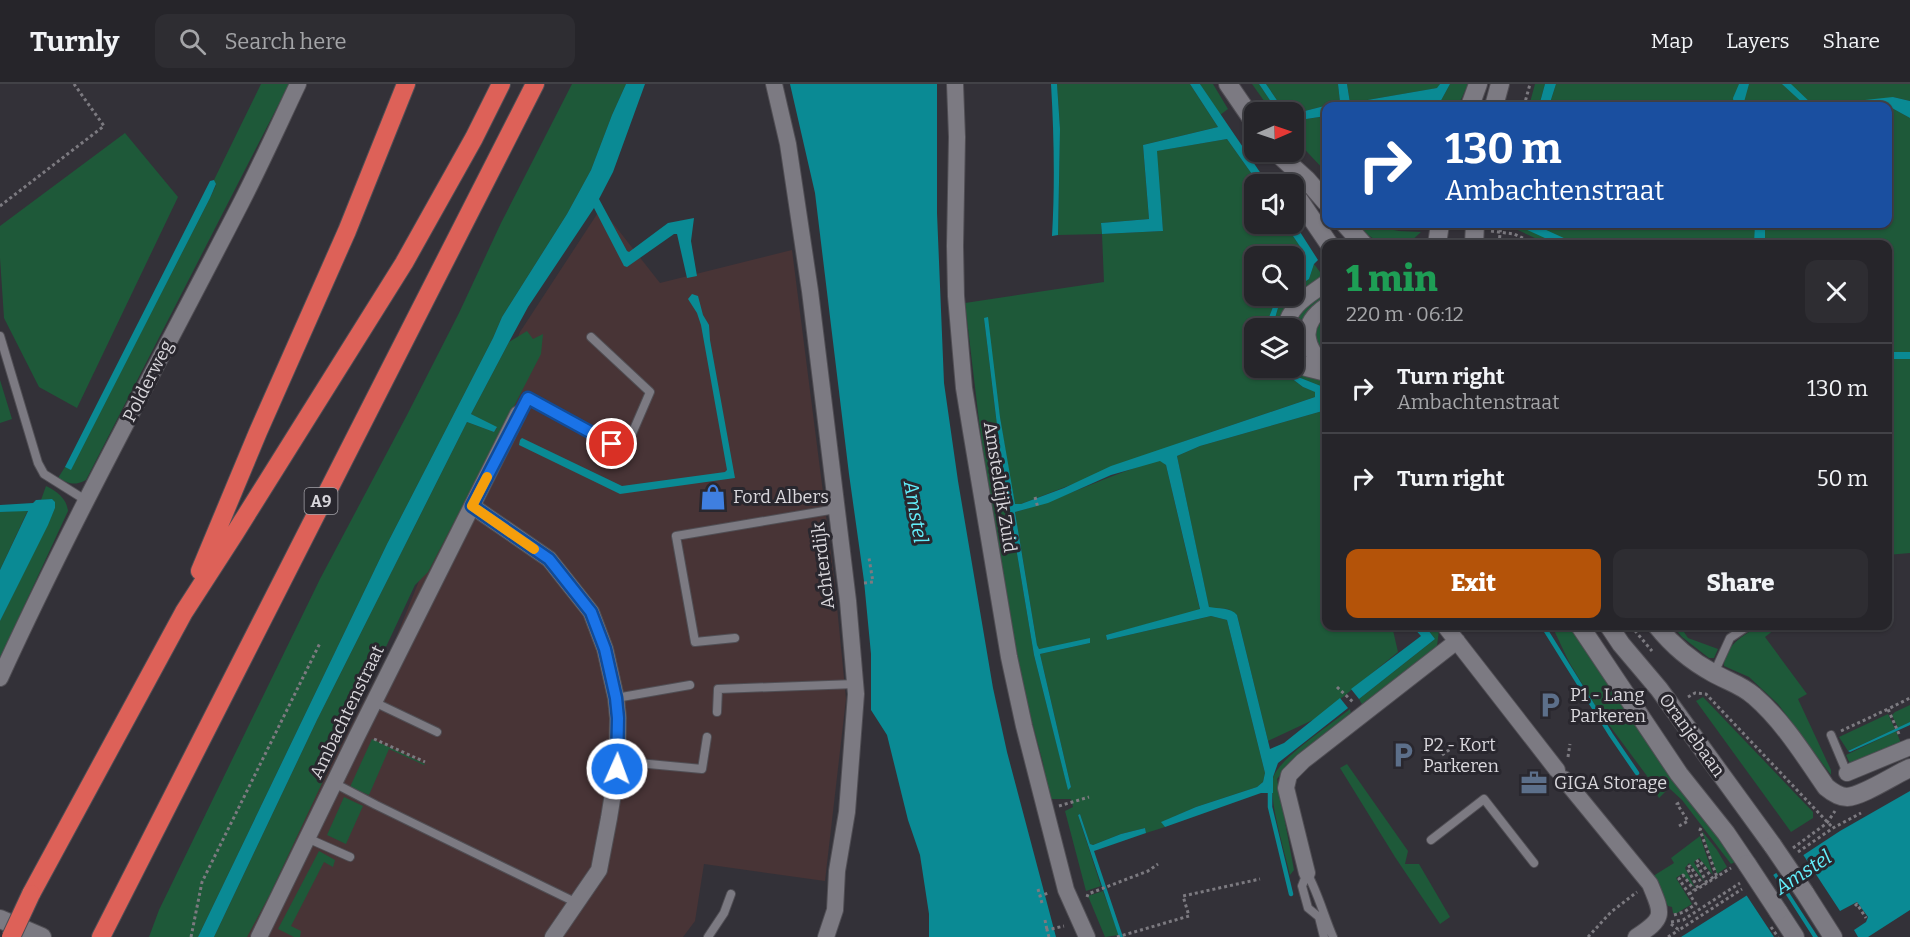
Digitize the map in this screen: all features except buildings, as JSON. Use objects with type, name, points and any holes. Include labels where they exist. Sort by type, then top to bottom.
[{"type":"highway","points":[[184,612],[258,432],[347,231],[406,84]]},
{"type":"highway","points":[[11,937],[184,612],[404,263],[474,138],[501,84]]},
{"type":"highway","name":"A9","points":[[100,937],[535,84]]},
{"type":"main road","points":[[1227,84],[1244,108]]},
{"type":"main road","points":[[1471,102],[1478,84]]},
{"type":"main road","points":[[1495,102],[1500,84]]},
{"type":"main road","points":[[1286,162],[1322,197]]},
{"type":"main road","points":[[1304,207],[1326,240]]},
{"type":"main road","points":[[1349,228],[1359,240]]},
{"type":"main road","name":"Oranjebaan","points":[[1583,630],[1679,774],[1726,833],[1795,937]]},
{"type":"main road","name":"Oranjebaan","points":[[1612,630],[1659,689],[1773,846],[1833,937]]},
{"type":"main road","points":[[1660,630],[1676,648],[1754,696],[1794,741],[1832,793],[1846,797],[1856,795],[1910,768]]},
{"type":"main road","points":[[0,919],[42,937]]},
{"type":"street","name":"Polderweg","points":[[0,678],[27,619],[242,202],[298,84]]},
{"type":"street","name":"Achterdijk","points":[[774,84],[788,144],[808,279],[856,694],[847,812],[837,871],[835,909],[826,937]]},
{"type":"street","name":"Amsteldijk Zuid","points":[[955,84],[957,137],[954,246],[964,388],[1009,657],[1024,726],[1066,890],[1088,937]]},
{"type":"street","points":[[1289,318],[1296,306],[1322,286]]},
{"type":"street","points":[[1322,310],[1313,318],[1308,334],[1312,353],[1322,364]]},
{"type":"street","points":[[1304,366],[1322,372]]},
{"type":"street","name":"Ambachtenstraat","points":[[259,937],[518,414]]},
{"type":"street","points":[[472,506],[549,559],[591,612],[605,649],[616,698],[617,761],[609,818],[598,870],[553,937]]},
{"type":"street","points":[[1448,630],[1560,775],[1650,884],[1658,902],[1659,916],[1653,926],[1636,937]]},
{"type":"street","points":[[1307,873],[1286,788],[1289,775],[1303,761],[1457,641]]},
{"type":"street","points":[[1847,773],[1905,741]]},
{"type":"lane","points":[[0,336],[38,463],[44,474],[87,501]]},
{"type":"lane","points":[[518,414],[528,398],[612,444],[628,443],[650,393],[591,337]]},
{"type":"lane","points":[[735,638],[695,642],[676,536],[836,509]]},
{"type":"lane","points":[[1714,673],[1730,638],[1742,630]]},
{"type":"lane","points":[[717,712],[718,689],[855,684]]},
{"type":"lane","points":[[616,698],[690,685]]},
{"type":"lane","points":[[374,702],[437,732]]},
{"type":"lane","points":[[1831,735],[1847,773]]},
{"type":"lane","points":[[617,761],[702,769],[707,737]]},
{"type":"lane","points":[[334,783],[577,903]]},
{"type":"lane","points":[[1431,840],[1485,799],[1534,863]]},
{"type":"lane","points":[[307,838],[350,856]]},
{"type":"lane","points":[[1307,873],[1302,886],[1308,908],[1320,917],[1324,937]]},
{"type":"lane","points":[[1307,873],[1314,885],[1333,937]]},
{"type":"lane","points":[[708,937],[724,913],[731,894]]},
{"type":"path","points":[[0,206],[104,126],[74,84]]},
{"type":"path","points":[[1525,102],[1530,84]]},
{"type":"path","points":[[1499,240],[1500,228]]},
{"type":"path","points":[[1500,232],[1514,234],[1527,240]]},
{"type":"path","points":[[1035,497],[1038,508]]},
{"type":"path","points":[[864,583],[873,582],[870,558]]},
{"type":"path","points":[[191,937],[202,882],[320,643]]},
{"type":"path","points":[[1337,687],[1355,704]]},
{"type":"path","points":[[1688,697],[1695,693],[1706,694],[1833,828]]},
{"type":"path","points":[[1831,735],[1910,699]]},
{"type":"path","points":[[1888,709],[1905,741]]},
{"type":"path","points":[[359,732],[425,762]]},
{"type":"path","points":[[1442,755],[1456,745]]},
{"type":"path","points":[[1046,810],[1089,797]]},
{"type":"path","points":[[1702,828],[1700,830],[1715,878]]},
{"type":"path","points":[[1705,884],[1696,862],[1699,860],[1715,878]]},
{"type":"path","points":[[1093,892],[1148,871],[1158,864]]},
{"type":"path","points":[[1696,889],[1687,868],[1690,866],[1705,884]]},
{"type":"path","points":[[1689,894],[1727,871]]},
{"type":"path","points":[[1696,889],[1683,875],[1679,879],[1702,915]]},
{"type":"path","points":[[1118,937],[1189,916],[1183,896],[1260,879]]},
{"type":"path","points":[[1588,937],[1627,899],[1650,884]]},
{"type":"path","points":[[1038,889],[1041,903]]},
{"type":"path","points":[[1040,896],[1048,893]]},
{"type":"path","points":[[1659,916],[1671,911],[1679,915],[1696,904]]},
{"type":"path","points":[[1855,906],[1857,904],[1866,918]]},
{"type":"path","points":[[1045,920],[1048,937]]},
{"type":"path","points":[[1047,930],[1056,928]]},
{"type":"path","points":[[1668,937],[1679,930]]},
{"type":"shaded area","points":[[601,208],[660,283],[792,250],[835,586],[846,699],[825,881],[704,864],[695,921],[683,937],[242,937],[393,645],[520,332]]},
{"type":"green space","points":[[261,84],[289,84],[86,480],[72,484],[58,478],[65,467],[71,469],[210,198],[216,185],[214,180]]},
{"type":"green space","points":[[572,84],[626,84],[591,170],[567,214],[502,317],[387,544],[198,937],[149,937],[159,910],[320,579],[459,313],[501,223]]},
{"type":"green space","points":[[1057,84],[1190,84],[1218,127],[1143,145],[1149,219],[1101,223],[1102,234],[1058,235],[1060,129]]},
{"type":"green space","points":[[1200,84],[1213,84],[1228,109],[1220,115]]},
{"type":"green space","points":[[1252,84],[1259,84],[1271,102],[1265,102]]},
{"type":"green space","points":[[1266,84],[1338,84],[1340,102],[1322,102],[1322,107],[1304,111],[1304,102],[1278,102]]},
{"type":"green space","points":[[1347,84],[1440,84],[1438,88],[1350,102]]},
{"type":"green space","points":[[1450,84],[1468,84],[1460,102],[1440,102]]},
{"type":"green space","points":[[1535,84],[1545,84],[1540,102],[1530,102]]},
{"type":"green space","points":[[1556,84],[1910,84],[1910,101],[1893,97],[1892,102],[1550,102]]},
{"type":"green space","points":[[1892,108],[1910,118],[1910,553],[1892,555],[1892,240],[1539,240],[1513,228],[1892,228]]},
{"type":"green space","points":[[1322,117],[1322,168],[1304,149],[1304,119]]},
{"type":"green space","points":[[125,133],[178,197],[77,408],[39,387],[4,318],[0,226]]},
{"type":"green space","points":[[1227,139],[1252,174],[1244,174],[1244,234],[1292,234],[1300,246],[1244,246],[1244,306],[1273,306],[1269,318],[1244,318],[1244,378],[1291,378],[1303,387],[1316,392],[1315,397],[1185,441],[1021,504],[1014,504],[984,318],[1001,458],[1034,655],[1068,789],[1071,787],[1040,654],[1090,643],[1090,639],[1039,649],[1015,512],[1160,460],[1166,465],[1200,610],[1106,635],[1107,640],[1211,616],[1227,620],[1265,773],[1263,782],[1257,787],[1196,807],[1162,822],[1165,827],[1146,833],[1145,828],[1121,834],[1093,845],[1090,844],[1080,814],[1078,815],[1101,886],[1086,891],[1065,811],[1073,807],[1071,799],[1049,799],[1043,763],[1024,692],[982,446],[965,303],[1104,282],[1102,234],[1163,231],[1156,151]]},
{"type":"green space","points":[[1358,228],[1421,232],[1412,240],[1375,240]]},
{"type":"green space","points":[[1314,264],[1322,275],[1322,386],[1301,378],[1304,378],[1304,318],[1275,318],[1280,306],[1304,306],[1304,282],[1309,279]]},
{"type":"green space","points":[[527,331],[533,339],[543,334],[541,354],[428,572],[415,585],[270,894],[247,937],[214,937],[317,720],[467,422],[494,432],[497,428],[471,414],[509,342]]},
{"type":"green space","points":[[0,380],[12,419],[0,423]]},
{"type":"green space","points":[[1322,411],[1322,630],[1393,630],[1398,652],[1317,718],[1268,741],[1237,615],[1228,609],[1209,608],[1177,456],[1200,446]]},
{"type":"green space","points":[[46,486],[61,496],[68,511],[0,658],[0,621],[55,508],[52,499],[41,500]]},
{"type":"green space","points":[[28,510],[0,570],[0,512]]},
{"type":"green space","points":[[1428,630],[1439,630],[1437,646],[1363,706],[1359,699],[1435,639]]},
{"type":"green space","points":[[1554,630],[1574,630],[1629,715],[1689,794],[1735,862],[1731,864],[1682,800],[1669,788],[1659,798],[1647,776],[1598,710],[1569,662]]},
{"type":"green space","points":[[1676,630],[1683,630],[1688,638],[1718,649],[1714,658],[1709,658]]},
{"type":"green space","points":[[1752,630],[1774,630],[1765,637],[1807,694],[1798,699],[1831,770],[1831,775],[1778,704],[1749,677],[1724,666],[1727,653]]},
{"type":"green space","points":[[1703,697],[1813,812],[1813,818],[1791,832],[1696,701]]},
{"type":"green space","points":[[1910,705],[1910,722],[1898,728],[1892,715]]},
{"type":"green space","points":[[1350,709],[1351,714],[1292,760],[1277,779],[1294,870],[1290,875],[1275,812],[1273,778],[1277,770],[1295,752]]},
{"type":"green space","points":[[1888,714],[1895,729],[1848,751],[1839,737]]},
{"type":"green space","points":[[1896,731],[1901,743],[1851,766],[1846,755]]},
{"type":"green space","points":[[372,739],[425,764],[389,749],[369,795],[350,787]]},
{"type":"green space","points":[[1347,764],[1408,851],[1405,864],[1419,864],[1450,917],[1440,924],[1340,768]]},
{"type":"green space","points":[[344,797],[363,806],[346,844],[327,835]]},
{"type":"green space","points":[[1702,831],[1727,867],[1717,874]]},
{"type":"green space","points":[[1700,836],[1713,875],[1699,858],[1694,862],[1705,882],[1689,863],[1685,868],[1695,888],[1682,874],[1676,878],[1692,904],[1673,913],[1672,907],[1668,906],[1650,878],[1674,863],[1671,858]]},
{"type":"green space","points":[[319,851],[335,860],[333,867],[324,862],[291,926],[301,931],[300,937],[294,937],[278,929]]},
{"type":"green space","points":[[1103,891],[1119,935],[1105,937],[1088,896]]},
{"type":"water","points":[[626,84],[645,84],[613,172],[599,199],[629,252],[668,223],[694,218],[691,241],[697,276],[687,278],[677,234],[627,267],[624,266],[594,208],[528,307],[471,414],[497,427],[494,432],[467,422],[317,720],[214,937],[198,937],[387,544],[502,317],[567,214],[591,170]]},
{"type":"water","name":"Amstel","points":[[790,84],[937,84],[937,213],[944,383],[993,688],[1007,752],[1056,937],[929,937],[929,914],[920,855],[908,820],[887,735],[871,710],[871,654],[864,581],[815,193]]},
{"type":"water","points":[[1051,84],[1057,84],[1060,129],[1058,235],[1052,236],[1054,160]]},
{"type":"water","points":[[1190,84],[1200,84],[1244,149],[1244,162],[1253,162],[1261,174],[1252,174],[1227,139],[1157,151],[1163,231],[1102,234],[1101,223],[1149,219],[1143,145],[1218,127]]},
{"type":"water","points":[[1259,84],[1266,84],[1278,102],[1271,102]]},
{"type":"water","points":[[1338,84],[1347,84],[1350,102],[1340,102]]},
{"type":"water","points":[[1440,84],[1450,84],[1440,102],[1356,102],[1437,88]]},
{"type":"water","points":[[1545,84],[1556,84],[1550,102],[1540,102]]},
{"type":"water","points":[[1739,84],[1749,84],[1744,102],[1734,102]]},
{"type":"water","points":[[1782,84],[1791,84],[1810,102],[1802,102]]},
{"type":"water","points":[[1893,97],[1910,101],[1910,118],[1892,108],[1892,102],[1846,102]]},
{"type":"water","points":[[1322,107],[1322,117],[1304,119],[1304,111]]},
{"type":"water","points":[[214,180],[216,184],[210,198],[71,470],[65,467],[210,181]]},
{"type":"water","points":[[1523,228],[1542,228],[1568,240],[1549,240]]},
{"type":"water","points":[[1755,228],[1765,228],[1765,240],[1754,240]]},
{"type":"water","points":[[1292,234],[1301,234],[1318,260],[1314,264],[1309,279],[1304,282],[1305,254],[1304,246],[1300,246]]},
{"type":"water","points":[[692,294],[698,296],[703,315],[709,325],[735,478],[620,494],[519,445],[522,438],[622,486],[725,472],[727,470],[701,325],[688,299]]},
{"type":"water","points":[[1273,306],[1280,306],[1275,318],[1269,318]]},
{"type":"water","points":[[988,317],[1000,417],[1015,504],[1021,504],[1064,488],[1111,466],[1315,397],[1315,392],[1291,378],[1301,378],[1322,386],[1322,411],[1200,446],[1177,456],[1209,607],[1228,609],[1237,615],[1270,749],[1284,743],[1340,698],[1348,708],[1278,763],[1273,777],[1273,793],[1261,793],[1165,827],[1161,822],[1196,807],[1257,787],[1263,782],[1265,773],[1227,620],[1211,616],[1107,640],[1106,635],[1200,609],[1166,465],[1160,461],[1111,475],[1048,503],[1015,512],[1039,649],[1090,638],[1090,643],[1040,654],[1071,787],[1068,790],[1034,655],[1001,458],[984,318]]},
{"type":"water","points":[[1892,352],[1910,352],[1910,359],[1892,359]]},
{"type":"water","points":[[52,499],[55,502],[55,508],[48,525],[0,621],[0,570],[28,511],[0,512],[0,505]]},
{"type":"water","points":[[1416,630],[1428,630],[1435,639],[1359,699],[1351,689],[1421,636]]},
{"type":"water","points":[[1910,722],[1910,725],[1848,751]]},
{"type":"water","name":"Amstel","points":[[1910,791],[1910,910],[1868,937],[1681,937],[1757,889],[1767,879],[1840,831]]},
{"type":"water","points":[[1080,814],[1090,844],[1093,845],[1145,828],[1146,833],[1094,851],[1123,937],[1119,937],[1078,815]]},
{"type":"pier","points":[[1802,853],[1840,911],[1857,902],[1868,917],[1866,922],[1854,930],[1858,937],[1818,937],[1775,871]]},
{"type":"pier","points":[[1772,873],[1813,937],[1774,937],[1745,893]]},
{"type":"waterway","points":[[1545,630],[1637,773]]},
{"type":"waterway","points":[[1270,789],[1270,807],[1291,894]]},
{"type":"slow traffic","points":[[487,477],[472,506],[534,549]]},
{"type":"place","name":"Ford Albers","points":[[713,497]]},
{"type":"place","name":"P1 - Lang Parkeren","points":[[1550,705]]},
{"type":"place","name":"P2 - Kort Parkeren","points":[[1403,755]]},
{"type":"place","name":"GIGA Storage","points":[[1534,783]]},
{"type":"route","points":[[612,444],[528,398],[472,506],[549,559],[591,612],[605,649],[616,698],[617,769]]}]
